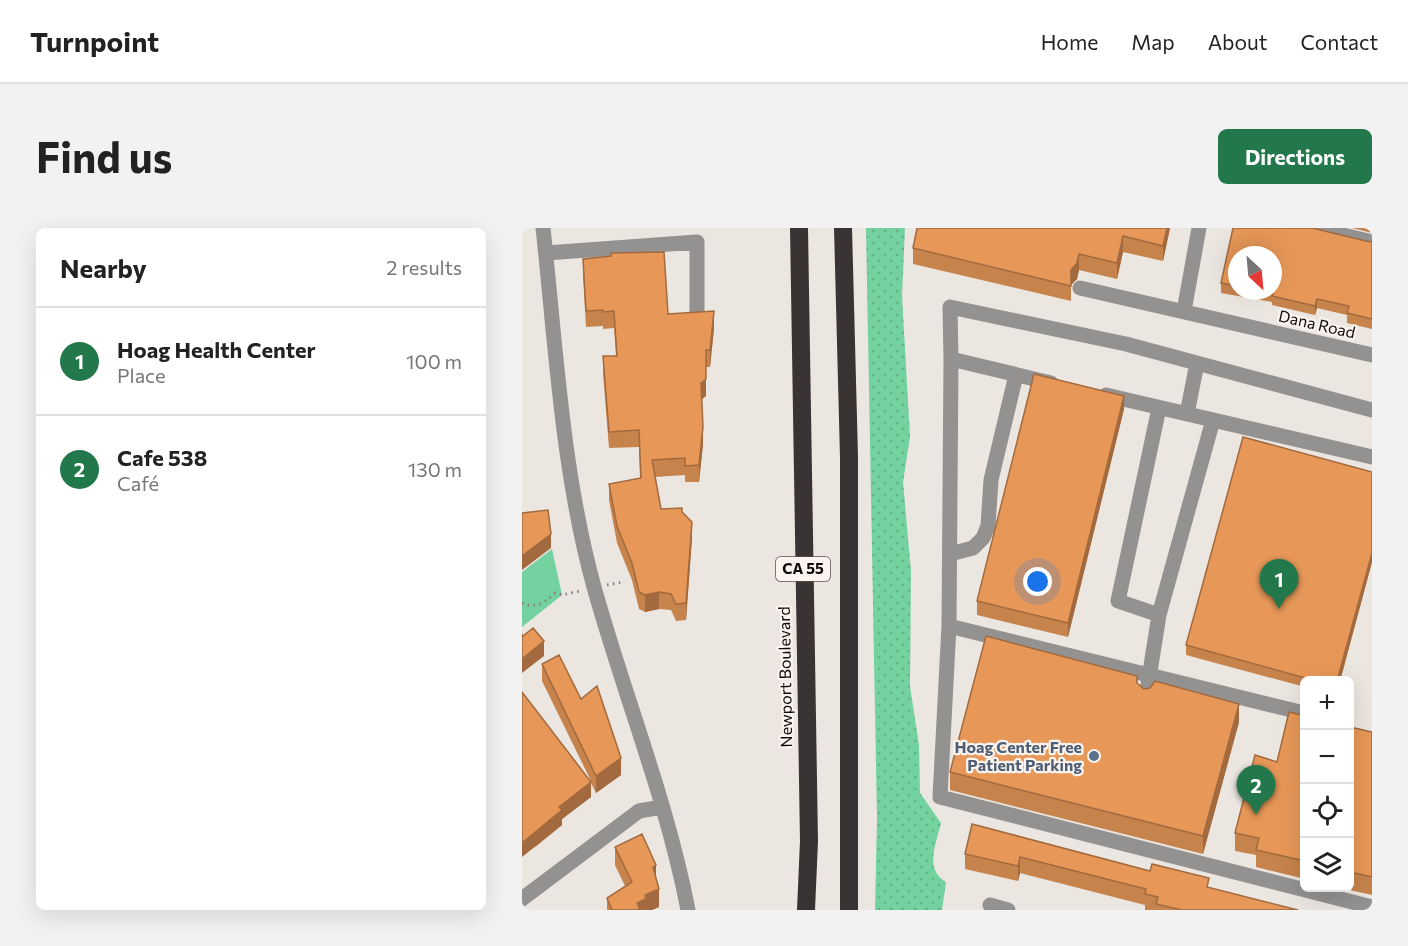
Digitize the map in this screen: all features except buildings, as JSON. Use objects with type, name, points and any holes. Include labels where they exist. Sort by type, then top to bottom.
[{"type":"highway","name":"Newport Boulevard","points":[[799,228],[809,841],[806,910]]},
{"type":"highway","name":"CA 55","points":[[843,228],[849,456],[849,910]]},
{"type":"street","points":[[543,228],[574,506],[594,588],[662,807],[688,910]]},
{"type":"street","points":[[1184,311],[1199,228]]},
{"type":"street","points":[[1314,228],[1372,242]]},
{"type":"street","points":[[546,253],[697,242],[697,316]]},
{"type":"street","name":"Dana Road","points":[[1080,288],[1372,355]]},
{"type":"street","points":[[1372,410],[1050,326],[950,307],[949,626],[940,797],[1372,907]]},
{"type":"street","points":[[951,359],[1071,387]]},
{"type":"street","points":[[1187,414],[1197,363]]},
{"type":"street","points":[[950,554],[973,548],[983,538],[988,526],[991,480],[1016,375]]},
{"type":"street","points":[[1093,392],[1372,457]]},
{"type":"street","points":[[1159,615],[1118,601],[1160,408]]},
{"type":"street","points":[[1146,697],[1159,615],[1213,420]]},
{"type":"street","points":[[949,626],[1300,712]]},
{"type":"street","points":[[522,899],[639,811],[662,807]]},
{"type":"street","points":[[990,905],[1008,910]]},
{"type":"path","points":[[522,603],[532,607],[555,593],[562,595]]},
{"type":"green space","points":[[866,228],[905,228],[902,296],[910,437],[903,482],[911,571],[910,686],[919,745],[920,793],[941,823],[933,863],[939,877],[946,882],[942,910],[875,910],[877,818]]},
{"type":"green space","points":[[552,549],[562,595],[522,627],[522,572]]},
{"type":"place","name":"Hoag Health Center","points":[[1279,609]]},
{"type":"place","name":"Hoag Center Free Patient Parking","points":[[1094,756]]},
{"type":"place","name":"Cafe 538","points":[[1256,815]]}]
